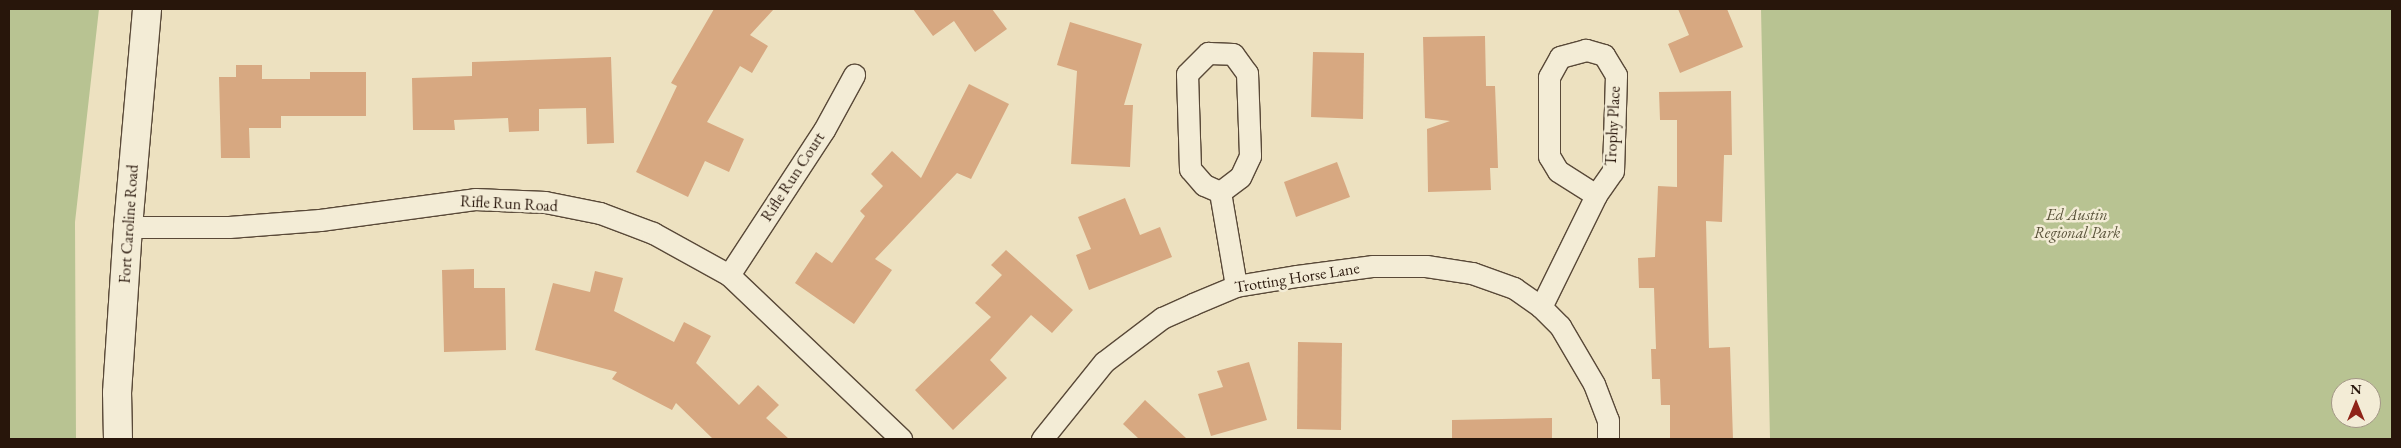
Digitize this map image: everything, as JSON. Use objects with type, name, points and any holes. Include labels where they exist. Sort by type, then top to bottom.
[{"type":"street","name":"Fort Caroline Road","points":[[118,439],[117,393],[128,227],[147,9]]},
{"type":"street","name":"Trophy Place","points":[[1541,307],[1596,195],[1612,171],[1616,75],[1604,55],[1586,50],[1560,58],[1549,77],[1549,156],[1558,171],[1596,195]]},
{"type":"street","points":[[1208,53],[1233,54],[1247,72],[1250,156],[1240,177],[1220,192],[1204,185],[1190,169],[1187,74],[1208,53]]},
{"type":"street","name":"Rifle Run Court","points":[[729,276],[824,130],[854,75]]},
{"type":"street","points":[[1220,192],[1236,286]]},
{"type":"street","name":"Rifle Run Road","points":[[128,227],[229,227],[311,221],[475,199],[545,202],[600,213],[653,233],[729,276],[901,439]]},
{"type":"street","name":"Trotting Horse Lane","points":[[1042,439],[1104,362],[1162,318],[1236,286],[1373,266],[1426,266],[1472,273],[1514,288],[1541,307],[1560,326],[1594,384],[1608,420],[1608,439]]},
{"type":"green space","points":[[9,9],[99,9],[75,222],[76,439],[9,439]]},
{"type":"green space","name":"Ed Austin Regional Park","points":[[1761,9],[2392,9],[2392,439],[1770,439]]},
{"type":"building","points":[[714,9],[774,9],[750,35],[768,46],[752,73],[740,66],[707,122],[744,139],[729,172],[705,161],[688,197],[636,172],[677,86],[671,83]]},
{"type":"building","points":[[913,9],[992,9],[1007,29],[975,52],[954,21],[933,36]]},
{"type":"building","points":[[1678,9],[1727,9],[1743,47],[1680,73],[1668,44],[1689,35]]},
{"type":"building","points":[[1070,22],[1142,44],[1124,105],[1133,105],[1130,167],[1071,164],[1077,71],[1057,65]]},
{"type":"building","points":[[1485,36],[1486,86],[1495,86],[1497,137],[1498,168],[1490,168],[1491,190],[1428,192],[1427,129],[1450,121],[1425,118],[1423,37]]},
{"type":"building","points":[[1313,52],[1364,53],[1363,119],[1311,117]]},
{"type":"building","points":[[611,57],[614,143],[587,144],[586,108],[539,109],[539,131],[509,132],[508,118],[454,120],[455,130],[413,130],[412,78],[472,76],[472,62]]},
{"type":"building","points":[[236,65],[262,65],[262,79],[310,79],[310,72],[366,72],[366,116],[281,116],[281,128],[249,128],[250,158],[221,158],[219,77],[236,77]]},
{"type":"building","points":[[969,84],[1009,104],[971,179],[957,173],[875,259],[892,270],[854,324],[795,283],[816,252],[832,263],[865,216],[860,211],[883,186],[871,174],[892,151],[921,178]]},
{"type":"building","points":[[1731,91],[1732,155],[1724,155],[1722,222],[1706,221],[1709,348],[1730,347],[1733,439],[1670,439],[1670,405],[1661,405],[1660,379],[1652,379],[1651,349],[1656,349],[1654,288],[1639,288],[1638,258],[1655,257],[1658,186],[1677,187],[1677,120],[1660,120],[1659,92]]},
{"type":"building","points":[[1337,162],[1350,197],[1296,217],[1284,182]]},
{"type":"building","points":[[1125,198],[1140,235],[1160,227],[1172,257],[1089,290],[1076,255],[1091,249],[1078,217]]},
{"type":"building","points":[[1006,250],[1073,310],[1052,333],[1031,315],[990,360],[1007,378],[953,430],[915,390],[991,317],[975,303],[1002,275],[991,265]]},
{"type":"building","points":[[474,269],[474,288],[505,288],[506,350],[444,352],[442,270]]},
{"type":"building","points":[[595,271],[623,278],[614,311],[674,342],[684,322],[711,336],[696,363],[739,405],[758,385],[779,405],[766,418],[789,439],[713,439],[676,403],[672,410],[612,379],[617,372],[535,350],[553,283],[590,292]]},
{"type":"building","points":[[1298,342],[1342,343],[1341,430],[1297,429]]},
{"type":"building","points":[[1249,362],[1267,420],[1211,436],[1198,394],[1223,387],[1217,371]]},
{"type":"building","points":[[1145,400],[1187,439],[1139,439],[1123,424]]},
{"type":"building","points":[[1552,418],[1552,439],[1452,439],[1452,420]]}]
